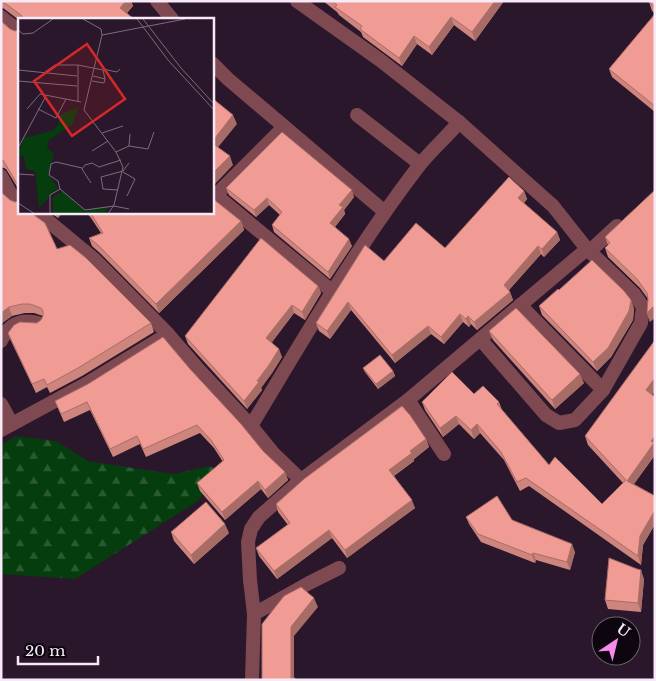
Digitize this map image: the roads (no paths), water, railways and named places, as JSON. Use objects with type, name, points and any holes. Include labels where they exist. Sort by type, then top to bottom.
[{"type":"street","points":[[156,1],[171,18]]},
{"type":"street","points":[[297,1],[380,60],[459,122],[554,206],[590,250],[634,294],[643,307],[641,323],[603,390],[575,420],[559,422],[546,415],[480,340]]},
{"type":"street","points":[[1,17],[18,30]]},
{"type":"street","points":[[214,65],[228,80],[384,212]]},
{"type":"street","points":[[357,115],[420,164]]},
{"type":"street","points":[[251,426],[384,212],[420,164],[449,135],[459,122]]},
{"type":"street","points":[[284,127],[214,194],[333,292]]},
{"type":"street","points":[[1,176],[11,199]]},
{"type":"street","points":[[37,214],[95,260],[168,334],[273,453],[301,480]]},
{"type":"street","points":[[252,680],[254,614],[248,542],[251,529],[259,516],[301,480],[408,400],[520,305],[590,250],[627,217]]},
{"type":"street","points":[[590,250],[655,306]]},
{"type":"street","points":[[520,305],[603,390]]},
{"type":"street","points":[[1,341],[14,325],[24,320],[38,323]]},
{"type":"street","points":[[1,404],[7,427],[86,384],[168,334]]},
{"type":"street","points":[[408,400],[444,454]]},
{"type":"street","points":[[254,614],[309,582],[339,568]]}]
